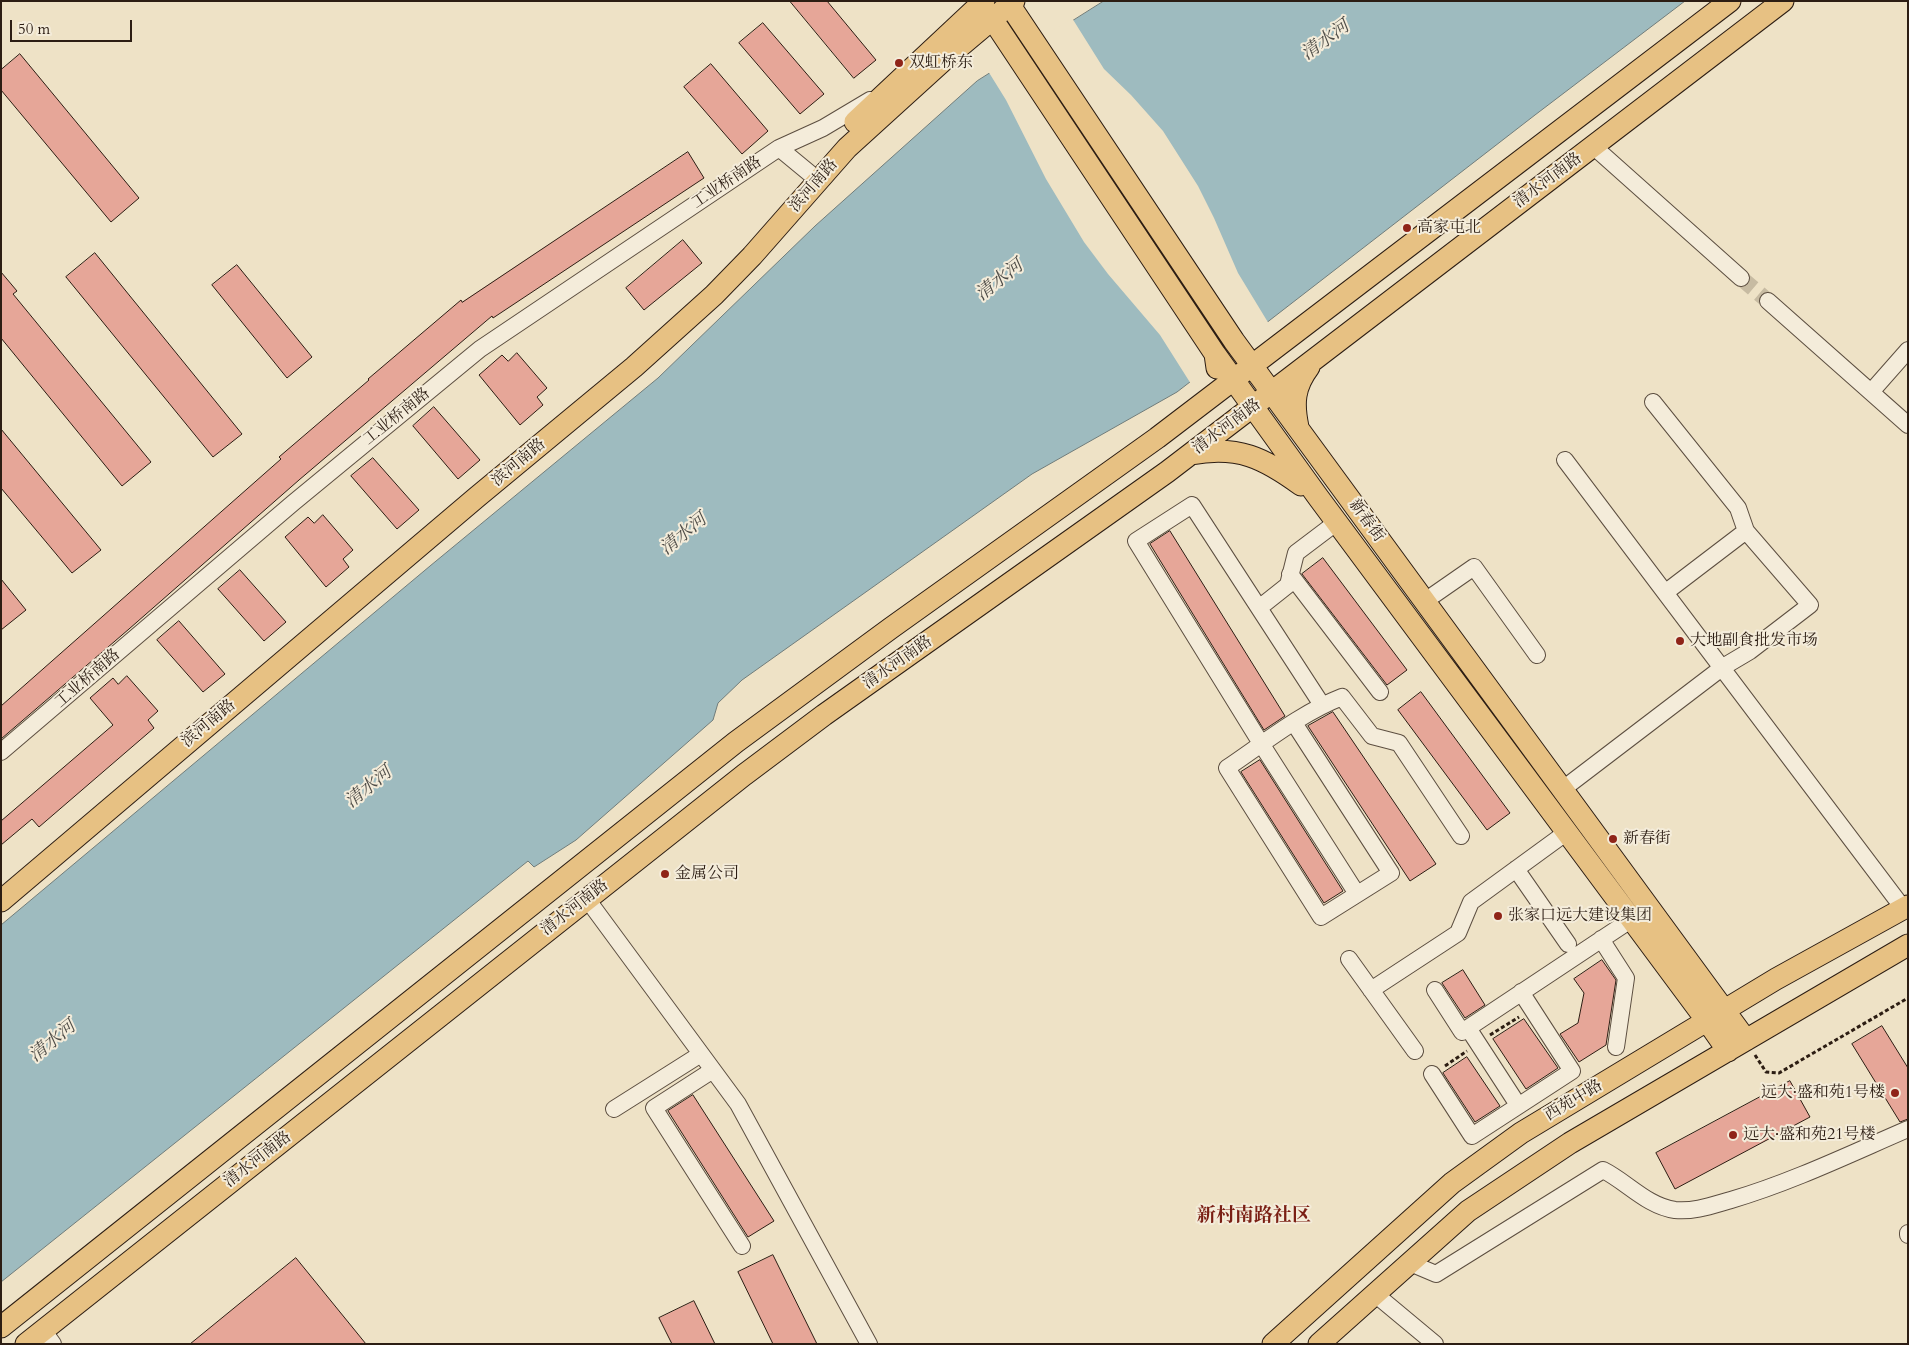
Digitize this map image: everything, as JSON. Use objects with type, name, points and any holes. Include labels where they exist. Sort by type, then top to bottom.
[{"type":"main road","name":"清水河南路","points":[[1,1327],[736,742],[891,628],[1157,438],[1730,1]]},
{"type":"main road","name":"清水河南路","points":[[26,1344],[48,1337],[587,899],[744,774],[1191,454],[1783,1]]},
{"type":"main road","name":"滨河南路","points":[[1,901],[477,497],[634,367],[714,295],[752,256],[814,177],[833,143],[891,87],[983,7],[1010,2]]},
{"type":"main road","name":"新春街","points":[[1010,2],[1234,341],[1563,789],[1737,1046]]},
{"type":"main road","name":"滨河南路","points":[[1,886],[676,316],[814,177],[945,59],[983,7]]},
{"type":"main road","name":"新春街","points":[[983,7],[1214,354],[1252,407],[1632,919],[1716,1016]]},
{"type":"main road","points":[[1234,341],[1244,346],[1263,350],[1277,346]]},
{"type":"main road","points":[[1206,401],[1218,380],[1214,354]]},
{"type":"main road","points":[[1298,428],[1294,405],[1297,390],[1302,376],[1314,360]]},
{"type":"main road","points":[[1191,454],[1213,450],[1240,453],[1254,457],[1279,469],[1318,497]]},
{"type":"main road","name":"西苑中路","points":[[1273,1344],[1452,1183],[1521,1133],[1776,979],[1906,907]]},
{"type":"main road","points":[[1319,1344],[1468,1211],[1518,1177],[1570,1143],[1908,946]]},
{"type":"street","points":[[779,148],[822,128],[891,87]]},
{"type":"street","points":[[1594,146],[1741,278]]},
{"type":"street","name":"工业桥南路","points":[[1,752],[293,503],[480,349],[779,148],[814,177]]},
{"type":"street","points":[[1768,301],[1908,425]]},
{"type":"street","points":[[1871,392],[1908,350]]},
{"type":"street","points":[[1563,789],[1723,667],[1750,651],[1810,605],[1746,531],[1738,508],[1653,402]]},
{"type":"street","points":[[1565,460],[1906,907]]},
{"type":"street","points":[[1322,705],[1192,505],[1136,541],[1357,894]]},
{"type":"street","points":[[1259,608],[1288,585],[1296,553],[1337,522]]},
{"type":"street","points":[[1666,592],[1746,531]]},
{"type":"street","points":[[1425,601],[1474,567],[1537,655]]},
{"type":"street","points":[[1290,574],[1380,692]]},
{"type":"street","points":[[1294,723],[1391,873],[1322,917],[1227,768],[1294,723],[1322,705],[1342,697],[1372,736],[1399,743],[1461,836]]},
{"type":"street","points":[[1371,990],[1458,933],[1471,902],[1567,832]]},
{"type":"street","points":[[1516,869],[1568,944]]},
{"type":"street","points":[[587,899],[738,1104],[868,1344]]},
{"type":"street","points":[[1435,990],[1462,1032],[1632,919]]},
{"type":"street","points":[[1601,940],[1626,978],[1616,1047]]},
{"type":"street","points":[[1349,960],[1415,1052]]},
{"type":"street","points":[[1432,1074],[1472,1136],[1572,1070],[1521,992]]},
{"type":"street","points":[[1468,1028],[1518,1105]]},
{"type":"street","points":[[614,1109],[701,1054]]},
{"type":"street","points":[[713,1070],[654,1108],[742,1246]]},
{"type":"street","points":[[1410,1263],[1436,1274],[1603,1170],[1657,1205],[1675,1210],[1692,1210],[1748,1195],[1813,1171],[1908,1129]]},
{"type":"street","points":[[1375,1294],[1435,1344]]},
{"type":"path","points":[[1737,1046],[1766,1072],[1779,1073],[1908,998]]},
{"type":"water","name":"清水河","points":[[1104,1],[1685,1],[1177,392],[1032,474],[742,680],[718,703],[713,720],[576,840],[534,867],[528,861],[1,1282],[1,925],[658,378],[815,226],[977,81]]},
{"type":"pier","points":[[1072,18],[1104,69],[1131,95],[1163,131],[1198,186],[1238,273],[1269,324],[1191,384],[1160,335],[1108,274],[1084,242],[1046,179],[1006,100],[988,71]]},
{"type":"building","points":[[790,1],[827,1],[876,60],[854,78]]},
{"type":"building","points":[[763,23],[824,94],[800,114],[739,43]]},
{"type":"building","points":[[20,54],[139,198],[111,222],[1,90],[1,70]]},
{"type":"building","points":[[711,64],[768,131],[742,154],[684,87]]},
{"type":"building","points":[[688,152],[704,178],[493,318],[492,316],[299,480],[1,739],[1,706],[281,459],[279,457],[368,379],[461,300],[462,302]]},
{"type":"building","points":[[683,240],[702,263],[644,310],[626,288]]},
{"type":"building","points":[[95,253],[242,434],[213,457],[66,277]]},
{"type":"building","points":[[237,265],[312,357],[287,378],[212,285]]},
{"type":"building","points":[[1,272],[17,291],[13,294],[151,462],[122,486],[1,338]]},
{"type":"building","points":[[517,353],[547,388],[537,397],[543,405],[520,425],[479,375],[502,355],[508,361]]},
{"type":"building","points":[[434,407],[480,460],[458,479],[413,426]]},
{"type":"building","points":[[1,429],[101,550],[72,573],[1,488]]},
{"type":"building","points":[[373,458],[419,510],[397,529],[351,476]]},
{"type":"building","points":[[323,515],[353,550],[343,559],[349,567],[326,587],[285,537],[308,517],[314,523]]},
{"type":"building","points":[[1170,531],[1285,716],[1264,730],[1150,544]]},
{"type":"building","points":[[1323,558],[1407,670],[1387,685],[1302,574]]},
{"type":"building","points":[[240,570],[286,622],[264,641],[218,589]]},
{"type":"building","points":[[1,579],[26,610],[1,630]]},
{"type":"building","points":[[179,621],[225,674],[203,692],[157,640]]},
{"type":"building","points":[[127,676],[158,711],[148,720],[154,728],[39,827],[32,819],[1,845],[1,821],[113,725],[90,698],[113,678],[118,684]]},
{"type":"building","points":[[1421,692],[1510,813],[1487,830],[1398,710]]},
{"type":"building","points":[[1333,712],[1436,864],[1410,881],[1308,726]]},
{"type":"building","points":[[1260,760],[1343,891],[1324,903],[1241,772]]},
{"type":"building","points":[[1602,960],[1616,980],[1606,1045],[1579,1062],[1560,1034],[1578,1023],[1584,993],[1574,979]]},
{"type":"building","points":[[1463,970],[1485,1005],[1465,1018],[1442,983]]},
{"type":"building","points":[[1524,1019],[1558,1068],[1526,1089],[1493,1039]]},
{"type":"building","name":"远大·盛和苑1号楼","points":[[1882,1026],[1908,1068],[1908,1119],[1900,1122],[1852,1044]]},
{"type":"building","points":[[1467,1057],[1500,1106],[1475,1122],[1443,1073]]},
{"type":"building","name":"远大·盛和苑21号楼","points":[[1790,1081],[1810,1117],[1675,1189],[1656,1153]]},
{"type":"building","points":[[693,1095],[774,1221],[748,1237],[668,1111]]},
{"type":"building","points":[[773,1255],[817,1344],[773,1344],[738,1272]]},
{"type":"building","points":[[296,1258],[366,1344],[190,1344],[261,1286]]},
{"type":"building","points":[[694,1301],[715,1344],[672,1344],[659,1318]]},
{"type":"tunnel","points":[[1741,278],[1768,301]]},
{"type":"place","name":"双虹桥东","points":[[899,63]]},
{"type":"place","name":"高家屯北","points":[[1407,228]]},
{"type":"place","name":"大地副食批发市场","points":[[1680,641]]},
{"type":"place","name":"新春街","points":[[1613,839]]},
{"type":"place","name":"金属公司","points":[[665,874]]},
{"type":"place","name":"张家口远大建设集团","points":[[1498,916]]},
{"type":"place","name":"远大·盛和苑1号楼","points":[[1895,1093]]},
{"type":"place","name":"远大·盛和苑21号楼","points":[[1733,1135]]},
{"type":"district","name":"新村南路社区","points":[[1254,1217]]}]
